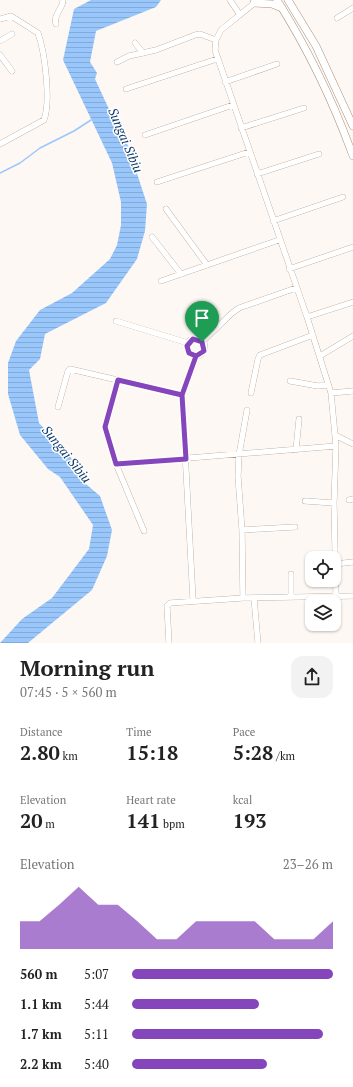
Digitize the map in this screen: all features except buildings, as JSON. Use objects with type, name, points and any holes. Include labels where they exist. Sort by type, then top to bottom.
[{"type":"street","points":[[56,24],[55,16],[63,5],[63,0]]},
{"type":"street","points":[[230,0],[240,15]]},
{"type":"street","points":[[277,0],[334,105],[353,156]]},
{"type":"street","points":[[282,8],[272,4],[256,1],[221,30],[216,40],[217,59],[307,317],[331,393],[336,446],[334,503],[335,551]]},
{"type":"street","points":[[289,1],[316,46],[353,126]]},
{"type":"street","points":[[337,18],[353,8]]},
{"type":"street","points":[[0,19],[11,16],[38,33],[46,72],[47,87],[44,120],[0,144]]},
{"type":"street","points":[[0,41],[12,34]]},
{"type":"street","points":[[117,62],[129,56],[144,53],[195,35],[200,34],[216,40]]},
{"type":"street","points":[[136,43],[144,53]]},
{"type":"street","points":[[0,55],[12,71]]},
{"type":"street","points":[[126,89],[217,59]]},
{"type":"street","points":[[225,82],[277,64]]},
{"type":"street","points":[[145,134],[233,105]]},
{"type":"street","points":[[241,128],[304,108]]},
{"type":"street","points":[[157,182],[249,152]]},
{"type":"street","points":[[257,174],[319,154]]},
{"type":"street","points":[[273,221],[343,197]]},
{"type":"street","points":[[166,209],[207,265]]},
{"type":"street","points":[[152,237],[182,274]]},
{"type":"street","points":[[161,281],[280,240]]},
{"type":"street","points":[[289,269],[353,247]]},
{"type":"street","points":[[202,342],[239,308],[296,288]]},
{"type":"street","points":[[307,317],[353,302]]},
{"type":"street","points":[[116,321],[188,343],[195,339],[202,342]]},
{"type":"street","points":[[251,394],[260,355],[313,335]]},
{"type":"street","points":[[320,356],[353,336]]},
{"type":"street","points":[[193,600],[182,395],[196,356],[204,351],[202,342]]},
{"type":"street","points":[[188,343],[188,352],[196,356]]},
{"type":"street","points":[[58,407],[68,371],[70,369],[182,395]]},
{"type":"street","points":[[118,380],[105,427],[116,464],[144,531]]},
{"type":"street","points":[[290,381],[318,386],[328,385]]},
{"type":"street","points":[[331,393],[353,391]]},
{"type":"street","points":[[243,598],[242,530],[238,476],[239,455],[247,410]]},
{"type":"street","points":[[296,450],[299,419]]},
{"type":"street","points":[[335,435],[353,444]]},
{"type":"street","points":[[116,464],[336,446]]},
{"type":"street","points":[[305,502],[334,503]]},
{"type":"street","points":[[242,530],[295,527]]},
{"type":"street","points":[[341,563],[353,562]]},
{"type":"street","points":[[291,574],[291,597]]},
{"type":"street","points":[[341,596],[353,596]]},
{"type":"street","points":[[169,643],[168,605],[170,603],[193,600],[305,597]]},
{"type":"street","points":[[254,598],[258,643]]},
{"type":"water","name":"Sungai Sibiu","points":[[91,0],[161,0],[156,7],[96,31],[90,62],[97,73],[95,79],[114,120],[125,137],[147,204],[145,231],[137,259],[106,303],[45,334],[40,359],[29,370],[39,423],[82,470],[80,479],[100,496],[112,530],[107,556],[92,590],[28,643],[0,643],[22,619],[52,598],[89,549],[93,525],[60,477],[48,469],[20,435],[8,394],[8,363],[16,341],[40,310],[72,293],[110,259],[117,245],[121,225],[121,202],[112,163],[63,60],[74,9]]},
{"type":"waterway","points":[[0,173],[20,163],[40,148],[74,131],[91,120]]},
{"type":"route","points":[[202,342],[198,339],[193,339],[187,346],[189,353],[196,356],[182,395],[186,459],[116,464],[108,442],[105,427],[118,380],[182,395],[196,356],[204,351],[204,345],[202,342]]}]
